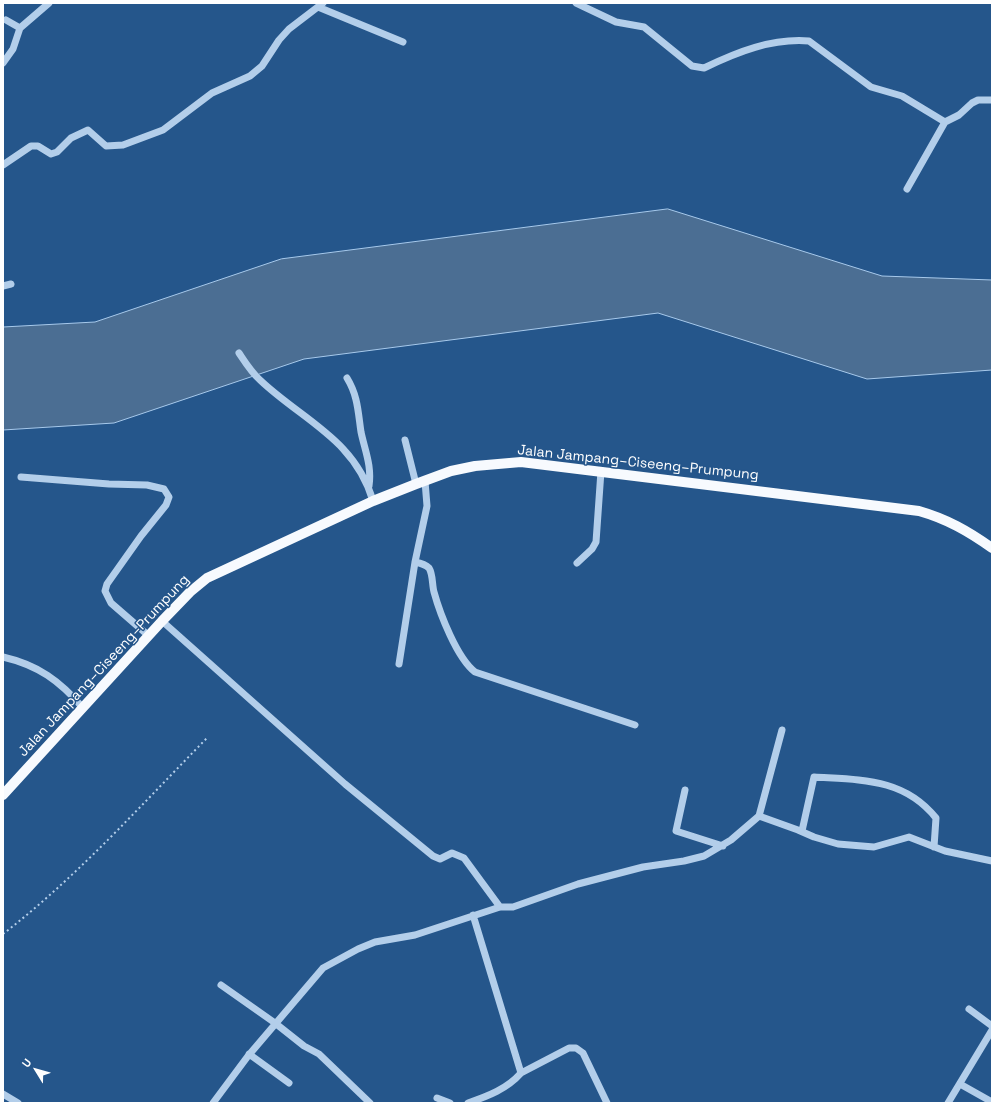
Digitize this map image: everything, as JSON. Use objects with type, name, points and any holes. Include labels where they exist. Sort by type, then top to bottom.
[{"type":"main road","name":"Jalan Jampang–Ciseeng–Prumpung","points":[[3,794],[162,621],[190,592],[207,578],[373,501],[451,471],[495,463],[521,462],[919,511],[960,526],[992,548]]},
{"type":"street","points":[[3,63],[13,49],[20,28],[49,3]]},
{"type":"street","points":[[576,3],[616,22],[644,27],[692,66],[697,68],[704,68],[756,46],[809,41],[871,87],[902,96],[944,122]]},
{"type":"street","points":[[3,165],[31,146],[38,146],[51,154],[57,152],[71,138],[88,130],[106,146],[123,145],[163,130],[212,93],[250,76],[262,66],[279,40],[289,29],[320,5],[403,42]]},
{"type":"street","points":[[6,20],[20,28]]},
{"type":"street","points":[[907,190],[944,122],[959,115],[972,103],[978,100],[992,100]]},
{"type":"street","points":[[3,286],[11,284]]},
{"type":"street","points":[[239,353],[260,380],[341,445],[369,486]]},
{"type":"street","points":[[347,378],[357,401],[362,432],[370,464],[369,486],[373,501]]},
{"type":"street","points":[[399,664],[415,562],[427,506],[405,440]]},
{"type":"street","points":[[577,563],[592,549],[596,542],[601,471]]},
{"type":"street","points":[[21,477],[147,485],[157,486],[166,491],[169,497],[166,505],[128,554],[107,584],[105,591],[111,603],[149,636]]},
{"type":"street","points":[[415,562],[424,564],[430,570],[434,592],[454,643],[466,663],[475,672],[635,725]]},
{"type":"street","points":[[162,621],[345,784],[433,856],[440,859],[452,853],[464,858],[500,907]]},
{"type":"street","points":[[3,657],[38,669],[51,676],[67,690],[82,708]]},
{"type":"street","points":[[213,1103],[249,1054],[275,1023],[316,976],[331,963],[375,942],[415,935],[500,907],[513,908],[578,884],[643,867],[704,856],[723,846],[759,816],[782,730]]},
{"type":"street","points":[[802,831],[814,776],[857,780],[887,784],[908,793],[928,808],[936,818],[934,847]]},
{"type":"street","points":[[685,790],[676,830],[723,846]]},
{"type":"street","points":[[759,816],[802,831],[825,841],[861,847],[879,847],[909,838],[934,847],[992,860]]},
{"type":"street","points":[[473,915],[521,1072]]},
{"type":"street","points":[[221,985],[275,1023],[304,1046],[319,1054],[370,1103]]},
{"type":"street","points":[[969,1009],[992,1026]]},
{"type":"street","points":[[948,1103],[992,1030]]},
{"type":"street","points":[[468,1103],[495,1092],[513,1082],[521,1072],[569,1048],[576,1048],[583,1053],[607,1103]]},
{"type":"street","points":[[249,1054],[289,1083]]},
{"type":"street","points":[[960,1084],[992,1102]]},
{"type":"street","points":[[3,1094],[18,1103]]},
{"type":"street","points":[[437,1098],[450,1103]]},
{"type":"path","points":[[3,934],[69,878],[206,738]]},
{"type":"water","points":[[668,209],[882,276],[992,280],[992,370],[867,379],[658,313],[304,359],[114,423],[3,430],[3,327],[95,322],[281,259]]}]
